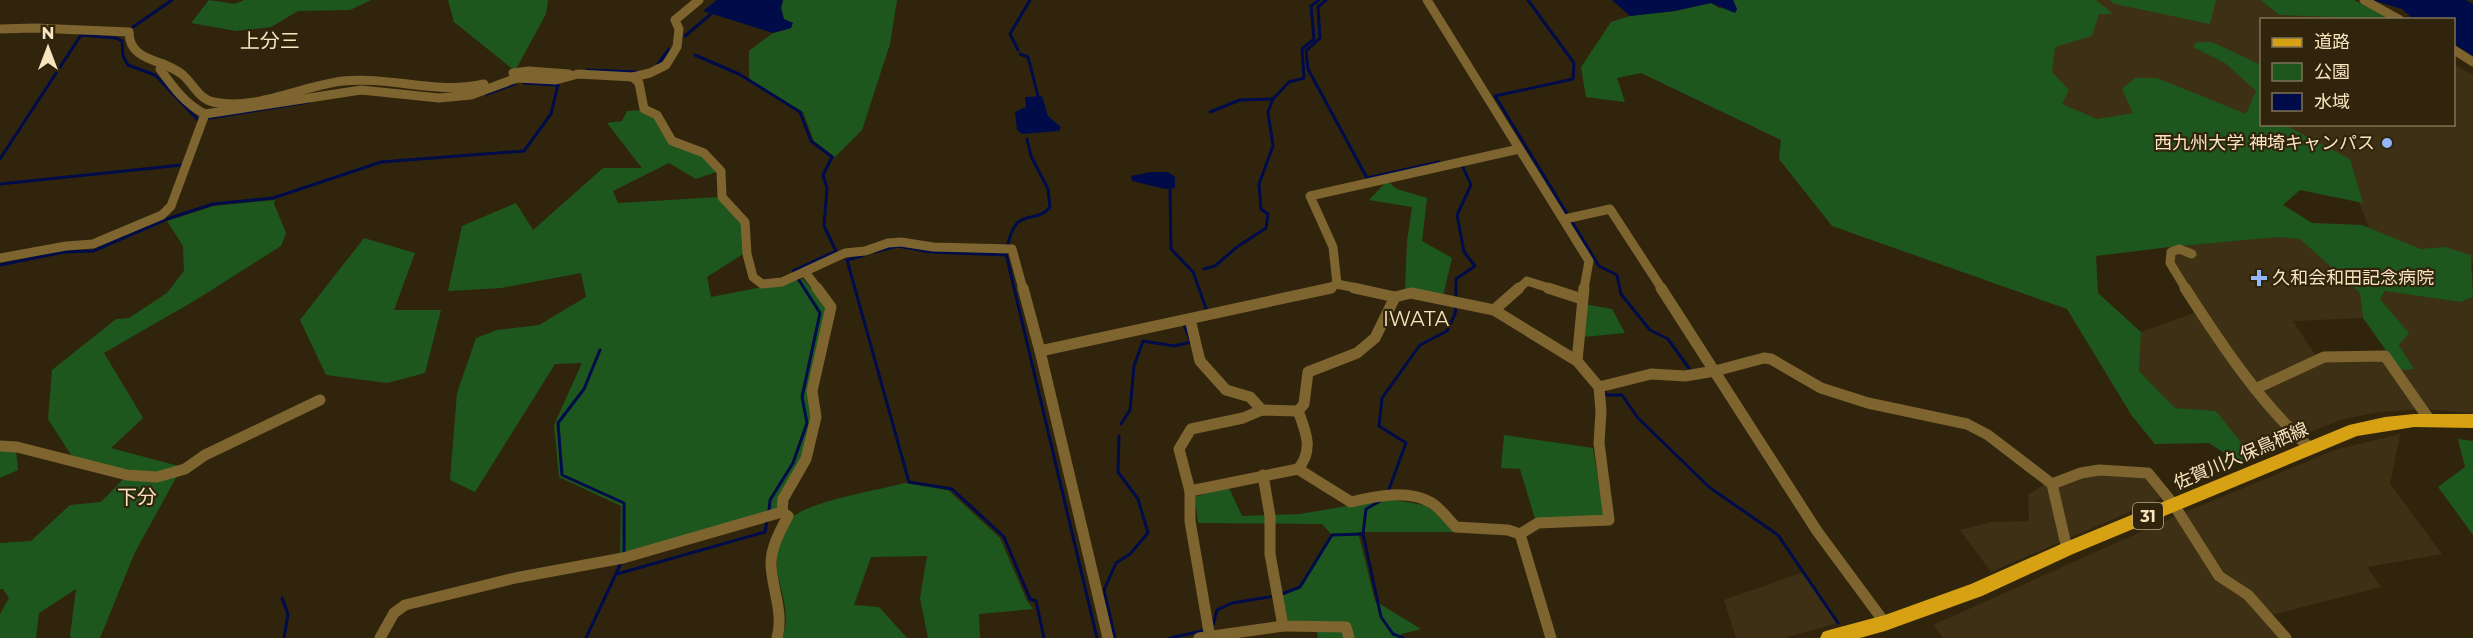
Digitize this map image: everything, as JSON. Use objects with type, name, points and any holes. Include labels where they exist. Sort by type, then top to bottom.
[{"type":"main road","name":"佐賀川久保鳥栖線","points":[[1829,638],[1885,623],[1976,590],[2067,549],[2355,430],[2390,421],[2429,418],[2473,421]]},
{"type":"street","points":[[0,29],[35,28],[129,32],[132,48],[139,55],[181,73],[204,99],[215,102],[237,102],[343,81],[372,80],[478,87],[514,73],[529,70],[633,77],[650,73],[666,65],[677,47],[679,29],[675,20],[699,0]]},
{"type":"street","points":[[1427,0],[1519,149],[1570,217],[1589,261],[1582,299],[1577,361]]},
{"type":"street","points":[[2364,0],[2396,18]]},
{"type":"street","points":[[2455,51],[2473,62]]},
{"type":"street","points":[[163,64],[160,69],[175,91],[192,108],[206,114],[361,90],[439,98],[471,95],[517,78],[556,80],[578,74]]},
{"type":"street","points":[[633,77],[639,83],[644,109],[657,115],[672,141],[704,153],[721,171],[722,197],[745,222],[747,254],[753,277],[762,284],[782,282],[845,253],[865,251],[888,243],[1008,249],[1040,351],[1108,638]]},
{"type":"street","points":[[0,258],[66,246],[93,244],[162,215],[171,206],[206,114]]},
{"type":"street","points":[[1338,284],[1333,247],[1310,196],[1519,149]]},
{"type":"street","points":[[1570,217],[1610,208],[1817,531],[1885,623]]},
{"type":"street","points":[[2192,254],[2178,249],[2171,252],[2170,263],[2209,326],[2255,389],[2299,439],[2310,448]]},
{"type":"street","points":[[782,512],[783,499],[806,459],[816,417],[812,391],[831,307],[805,272]]},
{"type":"street","points":[[1494,310],[1527,281],[1582,299]]},
{"type":"street","points":[[1040,351],[1327,290],[1338,284],[1395,297],[1411,293],[1494,310],[1577,361],[1603,386]]},
{"type":"street","points":[[1298,411],[1304,404],[1308,372],[1357,353],[1376,338],[1395,297]]},
{"type":"street","points":[[1190,319],[1200,361],[1226,390],[1250,397],[1262,410]]},
{"type":"street","points":[[2255,389],[2324,357],[2385,356],[2429,418]]},
{"type":"street","points":[[1603,386],[1652,374],[1685,376],[1715,371],[1764,358],[1772,359],[1821,388],[1868,403],[1967,424],[1988,435],[2052,484],[2067,549]]},
{"type":"street","points":[[1298,469],[1351,502],[1380,494],[1430,502],[1456,527],[1508,530],[1520,534],[1538,523],[1609,520],[1599,443],[1603,386]]},
{"type":"street","points":[[0,446],[17,447],[126,476],[157,477],[185,469],[206,455],[320,400]]},
{"type":"street","points":[[1298,411],[1262,410],[1243,418],[1191,429],[1179,449],[1190,491],[1190,521],[1206,637],[1283,626],[1346,627],[1349,638]]},
{"type":"street","points":[[1190,491],[1298,469],[1306,461],[1311,444],[1298,411]]},
{"type":"street","points":[[2052,484],[2081,472],[2099,470],[2148,473],[2174,505],[2218,576],[2248,595],[2286,638]]},
{"type":"street","points":[[1263,475],[1270,516],[1270,554],[1283,626]]},
{"type":"street","points":[[380,638],[394,613],[405,605],[515,578],[623,558],[782,512],[788,516],[774,539],[771,565],[782,615],[777,638]]},
{"type":"street","points":[[1520,534],[1551,638]]},
{"type":"shaded area","name":"西九州大学 神埼キャンパス","points":[[2059,0],[2302,0],[2365,18],[2260,18],[2260,126],[2455,126],[2455,65],[2473,75],[2473,262],[2378,250],[2343,161],[2149,119],[2093,125],[2036,93]]},
{"type":"shaded area","points":[[2279,237],[2300,239],[2361,293],[2363,318],[2293,321],[2319,361],[2394,361],[2414,369],[2399,345],[2408,332],[2380,299],[2386,291],[2460,302],[2473,297],[2473,413],[2427,409],[2379,412],[2340,420],[2252,456],[2216,411],[2175,408],[2138,370],[2141,332],[2194,313],[2166,264],[2170,247]]},
{"type":"shaded area","points":[[2400,434],[2390,484],[2442,554],[2367,567],[2381,587],[2263,617],[2280,638],[1943,638],[1933,625],[2176,516],[2335,450]]},
{"type":"shaded area","points":[[2098,467],[2145,475],[2164,497],[1991,572],[1960,530],[1991,522],[2029,521],[2028,495],[2045,484]]},
{"type":"shaded area","points":[[1804,572],[1838,623],[1784,638],[1736,638],[1724,600]]},
{"type":"green space","points":[[209,0],[235,4],[244,0],[371,0],[350,10],[298,11],[271,27],[236,31],[191,23]]},
{"type":"green space","points":[[448,0],[548,0],[546,14],[515,71],[454,22]]},
{"type":"green space","points":[[783,0],[897,0],[890,44],[862,130],[835,157],[814,141],[803,112],[749,79],[749,51],[773,33],[791,28],[792,23],[784,20],[781,8]]},
{"type":"green space","points":[[1733,0],[2096,0],[2113,14],[2099,14],[2092,36],[2055,47],[2052,72],[2069,90],[2062,104],[2097,119],[2133,113],[2122,89],[2135,78],[2157,78],[2246,114],[2256,91],[2225,63],[2193,47],[2197,42],[2212,42],[2260,65],[2260,126],[2287,126],[2350,159],[2363,203],[2300,190],[2283,205],[2312,223],[2362,225],[2421,249],[2445,247],[2471,255],[2473,297],[2460,302],[2385,291],[2380,299],[2409,333],[2399,345],[2414,369],[2400,370],[2363,318],[2360,293],[2300,239],[2279,237],[2096,256],[2098,293],[2141,332],[2139,371],[2175,408],[2216,411],[2252,456],[2238,462],[2209,443],[2155,444],[2132,416],[2067,309],[1832,226],[1779,159],[1781,140],[1641,73],[1617,78],[1625,102],[1586,97],[1581,67],[1611,22],[1630,16],[1675,11],[1711,3],[1719,8],[1737,9]]},
{"type":"green space","points":[[2109,0],[2216,0],[2210,24],[2115,4]]},
{"type":"green space","points":[[2261,0],[2354,0],[2388,18],[2336,18],[2279,15]]},
{"type":"green space","points":[[645,110],[654,116],[670,141],[701,153],[719,171],[696,179],[669,163],[613,191],[618,203],[720,197],[742,222],[743,254],[707,277],[711,297],[803,279],[828,308],[812,417],[803,457],[775,510],[620,554],[621,506],[559,477],[554,425],[582,363],[555,364],[475,492],[450,480],[457,393],[476,338],[497,330],[539,325],[586,297],[581,273],[501,288],[448,291],[462,226],[516,203],[533,230],[603,168],[642,168],[607,123],[622,121],[627,111]]},
{"type":"green space","points":[[1387,181],[1397,189],[1427,198],[1422,241],[1452,258],[1443,296],[1405,290],[1407,241],[1412,207],[1369,200]]},
{"type":"green space","points":[[275,200],[274,204],[286,233],[281,246],[199,298],[104,353],[143,418],[111,448],[182,467],[135,552],[100,638],[71,638],[70,636],[76,589],[39,613],[36,638],[0,638],[0,614],[9,598],[3,589],[0,589],[0,543],[31,541],[70,505],[101,502],[128,474],[73,458],[48,419],[52,370],[116,319],[129,318],[167,293],[184,271],[183,246],[167,221],[214,206]]},
{"type":"green space","points":[[364,238],[415,253],[394,310],[441,310],[425,373],[387,383],[326,375],[300,320]]},
{"type":"green space","points":[[1584,304],[1612,309],[1625,333],[1583,337]]},
{"type":"green space","points":[[1504,435],[1593,448],[1604,517],[1535,519],[1520,469],[1501,468]]},
{"type":"green space","points":[[2458,439],[2473,441],[2473,535],[2438,487],[2465,467]]},
{"type":"green space","points":[[0,449],[16,450],[18,470],[0,478]]},
{"type":"green space","points":[[905,483],[948,490],[1000,538],[1027,601],[1033,609],[979,614],[980,638],[928,638],[920,598],[927,556],[871,557],[854,605],[879,607],[907,638],[782,638],[786,615],[777,560],[779,543],[790,520],[795,515],[819,504]]},
{"type":"green space","points":[[1228,486],[1242,516],[1300,514],[1347,506],[1378,497],[1429,506],[1454,532],[1358,532],[1375,601],[1421,629],[1401,634],[1401,638],[1318,638],[1316,627],[1283,626],[1277,597],[1300,587],[1331,534],[1322,524],[1198,523],[1195,497]]},
{"type":"water","points":[[717,0],[783,0],[781,8],[784,19],[793,23],[791,28],[773,33],[703,11]]},
{"type":"water","points":[[1612,0],[1733,0],[1737,9],[1735,13],[1711,3],[1675,11],[1630,16]]},
{"type":"water","points":[[2372,0],[2466,0],[2473,4],[2473,56],[2455,45],[2455,18],[2412,18],[2402,9]]},
{"type":"water","points":[[1042,96],[1048,116],[1061,127],[1059,131],[1022,134],[1017,130],[1015,112],[1026,107],[1025,97]]},
{"type":"water","points":[[1151,172],[1168,172],[1175,177],[1175,188],[1165,189],[1132,181],[1131,176]]},
{"type":"waterway","points":[[133,27],[172,0]]},
{"type":"waterway","points":[[1018,50],[1010,34],[1030,0]]},
{"type":"waterway","points":[[1273,99],[1289,82],[1304,78],[1302,49],[1314,39],[1311,6],[1319,0]]},
{"type":"waterway","points":[[1326,0],[1318,7],[1320,38],[1306,51],[1308,69],[1367,178],[1439,162]]},
{"type":"waterway","points":[[1528,0],[1574,63],[1573,79],[1495,96],[1599,266],[1617,275],[1621,294],[1650,330],[1668,339],[1691,371]]},
{"type":"waterway","points":[[685,36],[711,14]]},
{"type":"waterway","points":[[0,159],[81,35],[116,38],[122,41],[123,56],[128,65],[155,75],[199,121]]},
{"type":"waterway","points":[[658,64],[669,49]]},
{"type":"waterway","points":[[1020,54],[1028,57],[1038,96]]},
{"type":"waterway","points":[[695,55],[739,74],[800,112],[811,141],[832,157],[823,175],[827,188],[824,226],[836,251],[793,271],[795,273]]},
{"type":"waterway","points":[[587,70],[637,72]]},
{"type":"waterway","points":[[0,265],[64,252],[93,251],[167,219],[213,204],[273,198],[381,162],[524,151],[551,114],[558,85],[524,83]]},
{"type":"waterway","points":[[487,94],[514,84]]},
{"type":"waterway","points":[[1204,269],[1215,266],[1237,247],[1266,228],[1268,214],[1261,209],[1259,184],[1273,146],[1268,112],[1273,99]]},
{"type":"waterway","points":[[1210,112],[1240,100],[1273,99]]},
{"type":"waterway","points":[[209,118],[308,102]]},
{"type":"waterway","points":[[1007,248],[1015,225],[1026,218],[1044,213],[1050,207],[1048,189],[1031,156],[1027,139]]},
{"type":"waterway","points":[[0,184],[182,165]]},
{"type":"waterway","points":[[1456,298],[1456,279],[1475,266],[1464,252],[1457,215],[1471,185],[1462,165]]},
{"type":"waterway","points":[[1170,188],[1171,249],[1193,272],[1207,311],[1205,311]]},
{"type":"waterway","points":[[874,252],[898,246],[931,252],[1006,255]]},
{"type":"waterway","points":[[1006,254],[1097,638]]},
{"type":"waterway","points":[[865,255],[847,260],[909,482],[952,489],[1004,537],[1030,599],[1036,601],[1044,638]]},
{"type":"waterway","points":[[769,511],[770,500],[793,463],[807,423],[802,397],[820,313],[799,280]]},
{"type":"waterway","points":[[1388,492],[1406,443],[1379,426],[1382,398],[1420,345],[1447,331],[1455,314],[1456,305]]},
{"type":"waterway","points":[[1121,424],[1130,410],[1134,366],[1143,341],[1174,346],[1191,342],[1184,325]]},
{"type":"waterway","points":[[600,350],[584,389],[558,423],[562,475],[624,503],[624,552]]},
{"type":"waterway","points":[[1605,390],[1605,395],[1622,395],[1638,418],[1709,487],[1778,535],[1838,623]]},
{"type":"waterway","points":[[1115,638],[1104,590],[1116,563],[1130,554],[1148,533],[1138,499],[1118,472],[1119,436]]},
{"type":"waterway","points":[[1363,534],[1366,509],[1380,501]]},
{"type":"waterway","points":[[617,574],[765,532],[767,521]]},
{"type":"waterway","points":[[1282,594],[1300,587],[1332,535],[1363,534]]},
{"type":"waterway","points":[[1363,534],[1381,617],[1393,634],[1403,638]]},
{"type":"waterway","points":[[586,638],[621,563]]},
{"type":"waterway","points":[[1213,625],[1217,610],[1232,603],[1275,596]]},
{"type":"waterway","points":[[282,598],[288,614],[284,638]]},
{"type":"waterway","points":[[1170,638],[1202,631],[1203,635]]},
{"type":"place","name":"西九州大学 神埼キャンパス","points":[[2387,143]]},
{"type":"place","name":"久和会和田記念病院","points":[[2259,278]]},
{"type":"district","name":"上分三","points":[[270,41]]},
{"type":"district","name":"IWATA","points":[[1416,319]]},
{"type":"district","name":"下分","points":[[137,497]]}]
